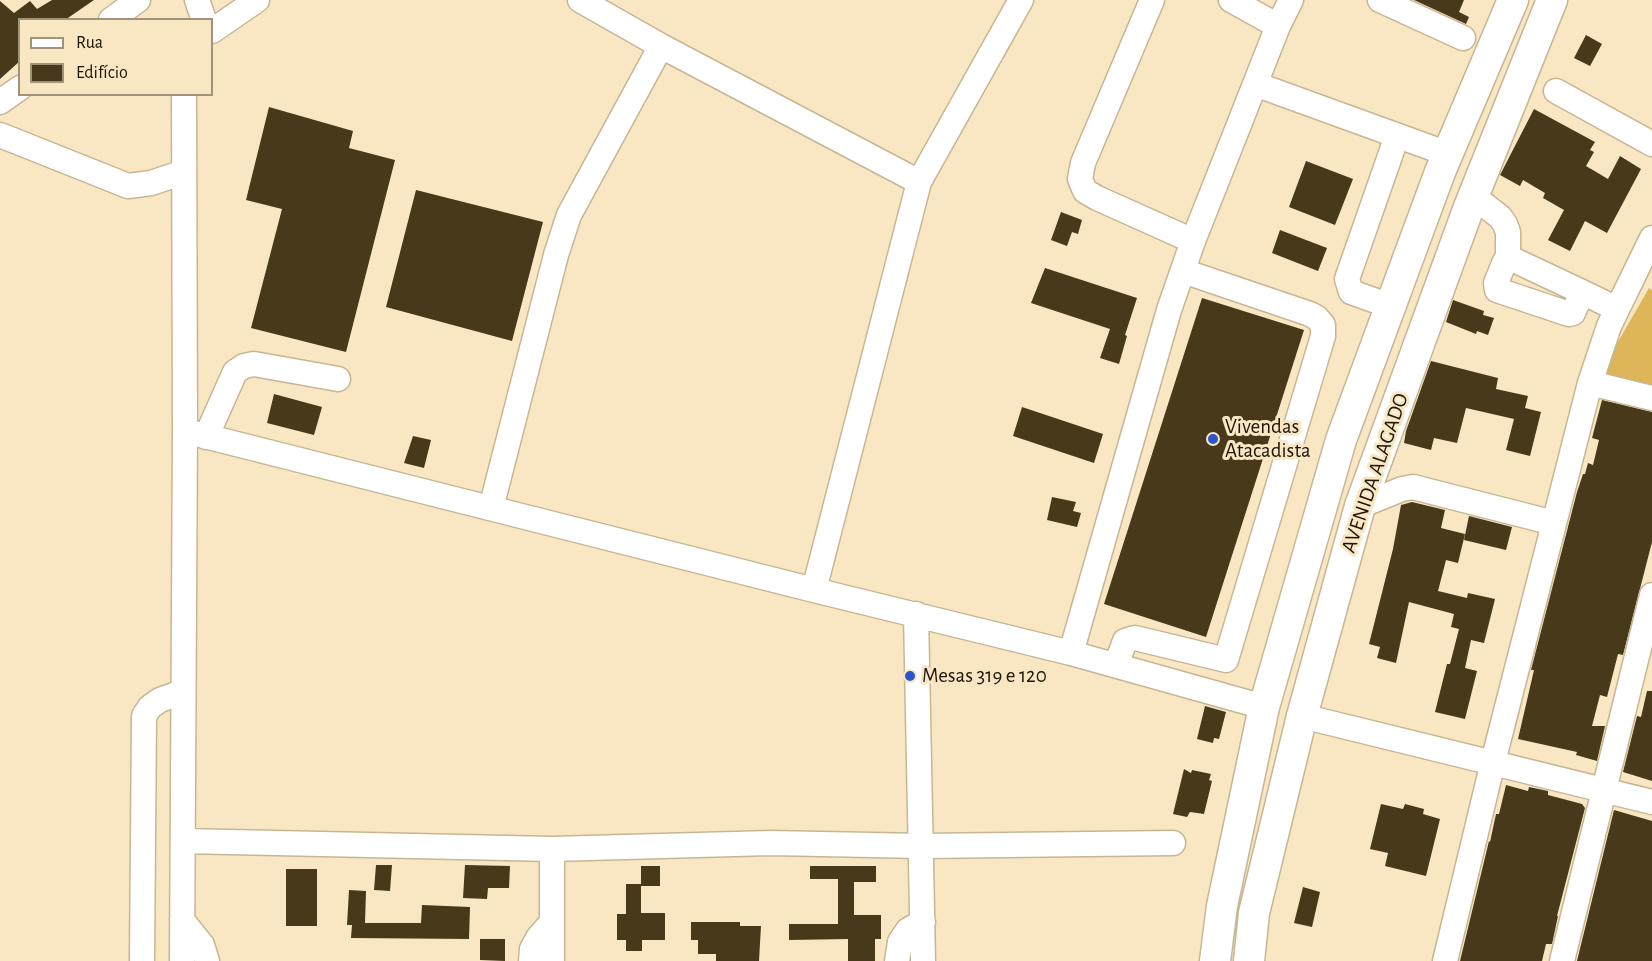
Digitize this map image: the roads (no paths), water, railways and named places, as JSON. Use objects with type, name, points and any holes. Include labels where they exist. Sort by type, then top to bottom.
[{"type":"main road","name":"AVENIDA ALAGADO","points":[[1215,961],[1221,919],[1264,707],[1341,440],[1448,154],[1513,0]]},
{"type":"main road","name":"AVENIDA ALAGADO","points":[[1252,936],[1302,716],[1360,507],[1473,196],[1552,0]]},
{"type":"main road","points":[[1221,919],[1252,936]]},
{"type":"street","points":[[114,18],[138,0]]},
{"type":"street","points":[[197,0],[203,18]]},
{"type":"street","points":[[213,30],[257,0]]},
{"type":"street","points":[[580,0],[660,46],[919,182]]},
{"type":"street","points":[[814,590],[919,182],[1021,0]]},
{"type":"street","points":[[1152,0],[1083,163],[1080,179],[1085,191],[1097,198],[1193,241]]},
{"type":"street","points":[[1231,0],[1278,26]]},
{"type":"street","points":[[1071,653],[1169,310],[1193,241],[1278,26],[1291,0]]},
{"type":"street","points":[[1380,0],[1463,38]]},
{"type":"street","points":[[491,508],[556,255],[569,215],[660,46]]},
{"type":"street","points":[[1256,84],[1448,154]]},
{"type":"street","points":[[0,102],[18,89]]},
{"type":"street","points":[[1556,92],[1652,144]]},
{"type":"street","points":[[182,961],[182,692],[196,434],[184,172],[184,96]]},
{"type":"street","points":[[0,135],[128,186],[151,183],[184,172]]},
{"type":"street","points":[[1390,306],[1351,292],[1347,279],[1397,136]]},
{"type":"street","points":[[1473,196],[1500,217],[1508,232],[1508,260],[1505,261],[1496,283],[1497,290],[1569,314],[1573,313],[1582,292]]},
{"type":"street","points":[[1445,961],[1493,762],[1590,383],[1617,309],[1644,273],[1652,238]]},
{"type":"street","points":[[1508,260],[1617,309]]},
{"type":"street","points":[[1183,271],[1310,314],[1323,325],[1323,336],[1216,693]]},
{"type":"street","points":[[196,434],[236,372],[244,366],[254,364],[338,379]]},
{"type":"street","points":[[1590,383],[1652,398]]},
{"type":"street","points":[[196,434],[1071,653],[1264,707]]},
{"type":"street","points":[[1360,507],[1402,489],[1413,488],[1554,523]]},
{"type":"street","points":[[1562,961],[1652,595]]},
{"type":"street","points":[[916,614],[923,961]]},
{"type":"street","points":[[1116,665],[1125,641],[1135,638],[1226,660]]},
{"type":"street","points":[[142,961],[144,716],[150,707],[160,700],[182,692]]},
{"type":"street","points":[[1302,716],[1652,802]]},
{"type":"street","points":[[183,841],[552,849],[771,843],[922,846],[1173,843]]},
{"type":"street","points":[[552,849],[552,961]]},
{"type":"street","points":[[182,920],[202,945],[207,961]]},
{"type":"street","points":[[897,961],[900,942],[908,930],[923,921]]},
{"type":"street","points":[[531,961],[532,949],[537,938],[552,922]]},
{"type":"place","name":"Vivendas Atacadista","points":[[1213,439]]},
{"type":"place","name":"Mesas 319 e 120","points":[[910,676]]}]
